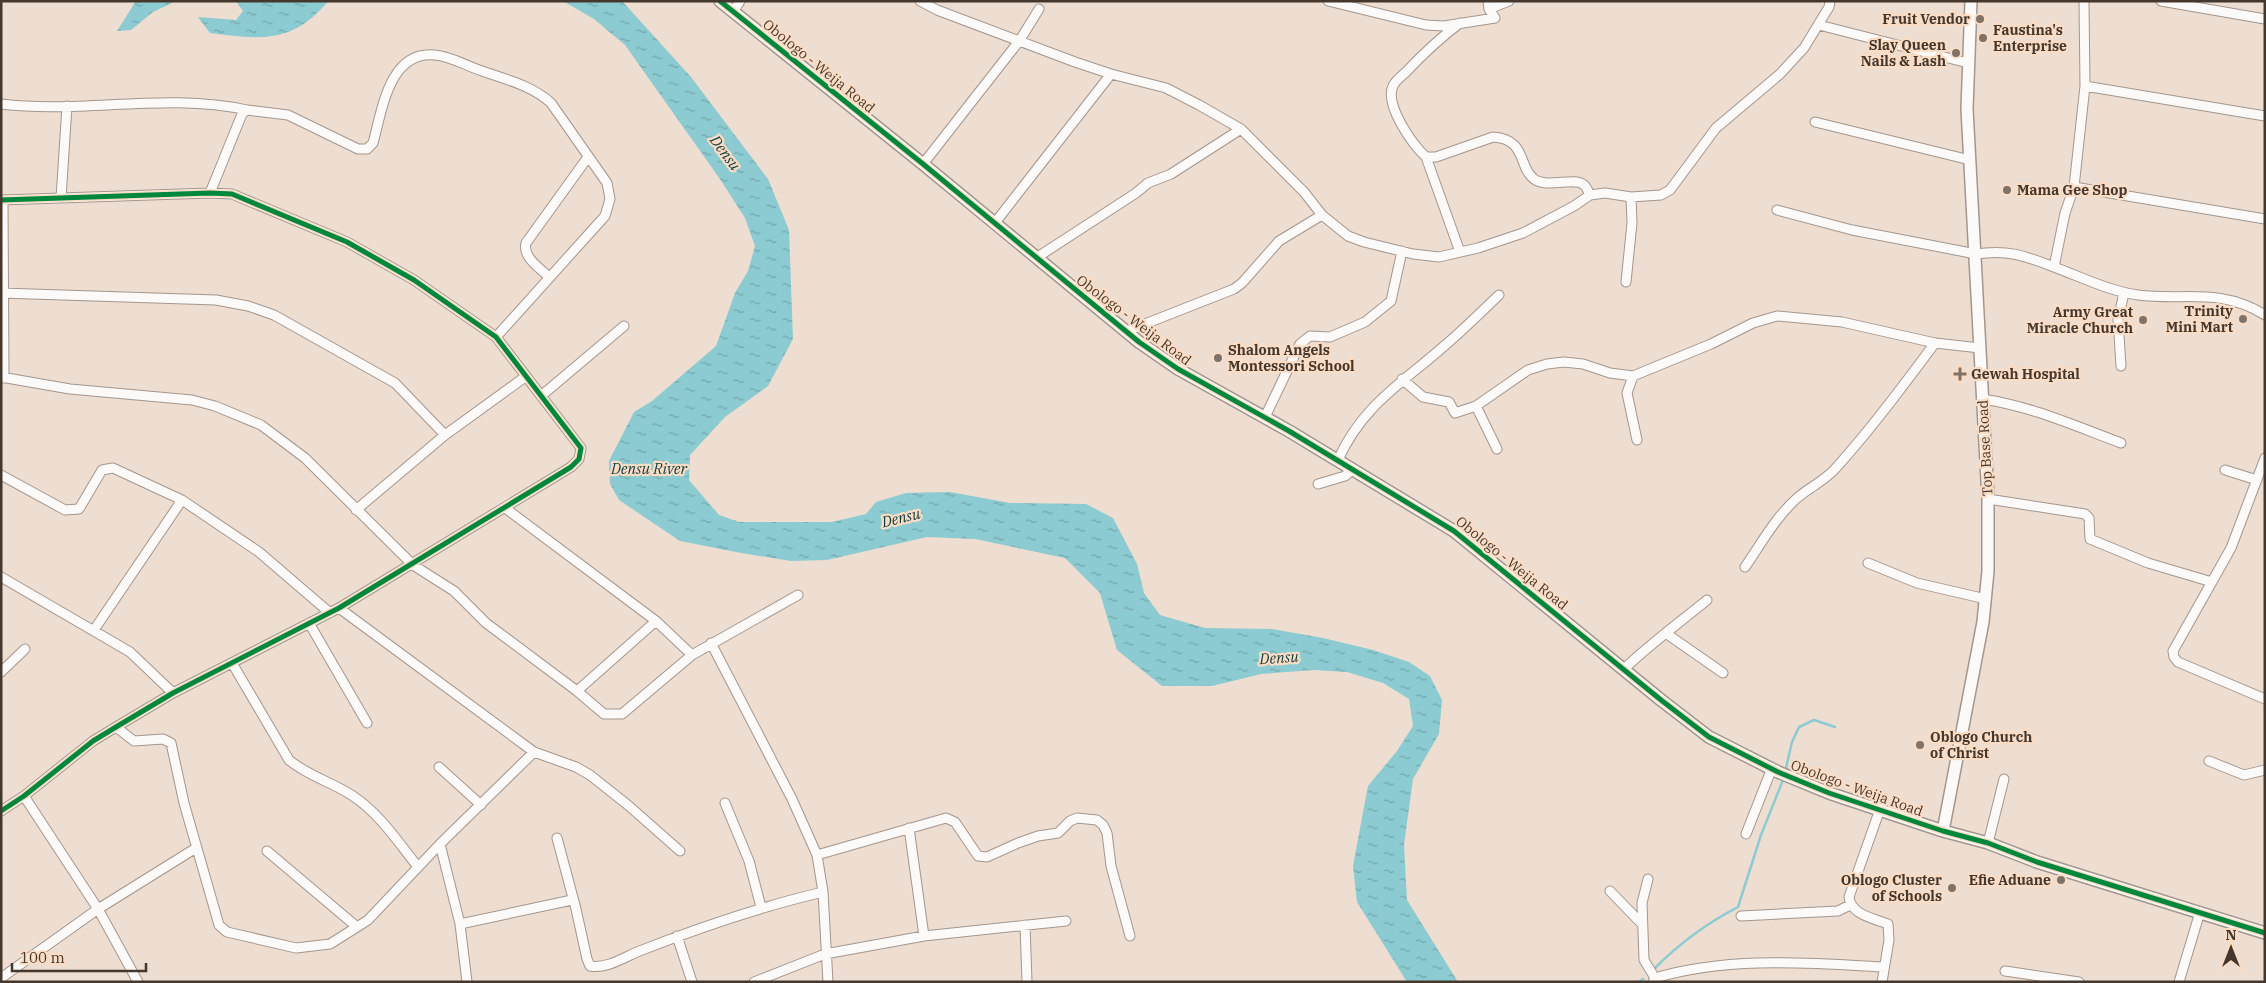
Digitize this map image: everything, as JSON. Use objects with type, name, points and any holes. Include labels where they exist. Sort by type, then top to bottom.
[{"type":"street","name":"Obologo - Weija Road","points":[[720,1],[923,164],[1036,258],[1178,370],[1265,417],[1454,530],[1709,737],[1829,793],[1943,831],[1988,843],[2037,862],[2265,932]]},
{"type":"street","points":[[733,12],[740,1]]},
{"type":"street","points":[[920,1],[937,10],[1111,74],[1166,88],[1240,130],[1304,192],[1322,214],[1348,236],[1402,251],[1439,257],[1523,233],[1574,206],[1590,195],[1606,193],[1631,197],[1662,194],[1670,190],[1716,128],[1780,74],[1804,48],[1829,8],[1830,1]]},
{"type":"street","points":[[1328,1],[1426,25],[1444,26],[1495,18],[1489,5],[1509,1]]},
{"type":"street","name":"Top Base Road","points":[[1943,831],[1986,599],[1988,499],[1967,109],[1971,1]]},
{"type":"street","points":[[2054,267],[2065,213],[2074,188],[2085,86],[2084,1]]},
{"type":"street","points":[[2161,1],[2265,19]]},
{"type":"street","points":[[923,164],[1020,40],[1039,9]]},
{"type":"street","points":[[1460,23],[1435,42],[1393,86],[1392,98],[1395,113],[1418,150],[1426,157],[1460,252]]},
{"type":"street","points":[[1819,25],[1968,63]]},
{"type":"street","points":[[1,104],[67,106],[190,103],[288,115],[358,149],[367,149],[373,143],[392,78],[410,60],[420,55],[436,55],[517,83],[544,96],[551,103],[607,183],[610,199],[609,208],[605,216],[496,337]]},
{"type":"street","points":[[994,224],[1111,74]]},
{"type":"street","points":[[2085,86],[2265,116]]},
{"type":"street","points":[[61,198],[67,106]]},
{"type":"street","points":[[210,193],[242,114],[247,110]]},
{"type":"street","points":[[1815,122],[1970,160]]},
{"type":"street","points":[[1036,258],[1136,193],[1148,183],[1171,174],[1240,130]]},
{"type":"street","points":[[1426,157],[1436,157],[1493,137],[1502,137],[1521,152],[1533,178],[1542,182],[1552,183],[1580,182],[1590,195]]},
{"type":"street","points":[[549,277],[527,255],[526,243],[588,156]]},
{"type":"street","points":[[2074,188],[2265,219]]},
{"type":"street","points":[[1,811],[24,796],[94,740],[173,693],[330,613],[413,565],[571,467],[580,459],[581,448],[496,337],[414,280],[347,242],[232,194],[210,193],[2,200],[3,378],[70,389],[192,400],[215,406],[261,425],[305,458],[413,565],[454,591],[486,623],[577,690],[604,714],[622,714],[692,655],[798,595]]},
{"type":"street","points":[[1626,282],[1632,223],[1631,197]]},
{"type":"street","points":[[1777,210],[1843,228],[1976,254],[1996,251],[2024,255],[2124,293],[2216,297],[2236,300],[2265,315]]},
{"type":"street","points":[[1127,331],[1234,289],[1242,283],[1279,241],[1322,214]]},
{"type":"street","points":[[1265,417],[1300,344],[1310,336],[1330,337],[1365,322],[1391,301],[1402,251]]},
{"type":"street","points":[[2,293],[216,300],[248,306],[274,315],[395,383],[445,434]]},
{"type":"street","points":[[2121,366],[2118,319],[2124,293]]},
{"type":"street","points":[[1338,460],[1356,426],[1402,379],[1443,348],[1499,295]]},
{"type":"street","points":[[1402,379],[1423,397],[1449,402],[1455,413],[1476,406],[1528,370],[1547,364],[1564,362],[1583,364],[1610,373],[1633,376],[1711,344],[1753,323],[1777,316],[1842,322],[1935,343],[1980,348]]},
{"type":"street","points":[[541,396],[624,326]]},
{"type":"street","points":[[1746,567],[1783,512],[1796,499],[1825,479],[1834,470],[1882,415],[1935,343]]},
{"type":"street","points":[[1633,376],[1626,393],[1637,440]]},
{"type":"street","points":[[356,510],[445,434],[525,377]]},
{"type":"street","points":[[1982,399],[2009,403],[2038,412],[2121,443]]},
{"type":"street","points":[[1476,406],[1497,449]]},
{"type":"street","points":[[2265,458],[2231,548],[2173,651],[2178,662],[2265,699]]},
{"type":"street","points":[[1,475],[65,510],[79,509],[102,470],[113,468],[182,500],[258,552],[330,613]]},
{"type":"street","points":[[1318,484],[1346,476],[1353,469]]},
{"type":"street","points":[[2225,470],[2257,480]]},
{"type":"street","points":[[1988,499],[2085,514],[2089,518],[2090,539],[2148,563],[2212,582]]},
{"type":"street","points":[[94,630],[182,500]]},
{"type":"street","points":[[505,508],[656,621],[692,655]]},
{"type":"street","points":[[1868,563],[1917,583],[1986,599]]},
{"type":"street","points":[[1,577],[130,652],[173,693]]},
{"type":"street","points":[[1624,669],[1649,645],[1666,634],[1707,600]]},
{"type":"street","points":[[339,608],[534,752],[576,767],[590,775],[680,851]]},
{"type":"street","points":[[577,690],[656,621]]},
{"type":"street","points":[[309,623],[367,723]]},
{"type":"street","points":[[1666,634],[1723,673]]},
{"type":"street","points":[[712,643],[792,799],[817,855],[823,892],[828,982]]},
{"type":"street","points":[[1,672],[25,649]]},
{"type":"street","points":[[232,663],[289,760],[300,770],[341,788],[374,812],[418,867]]},
{"type":"street","points":[[116,727],[134,741],[163,739],[170,743],[196,848],[219,925],[227,932],[296,948],[330,944],[368,920],[440,844],[534,752]]},
{"type":"street","points":[[2209,761],[2244,775],[2265,770]]},
{"type":"street","points":[[439,767],[481,804]]},
{"type":"street","points":[[1746,834],[1772,768]]},
{"type":"street","points":[[1988,843],[2004,779]]},
{"type":"street","points":[[24,796],[98,909],[138,982]]},
{"type":"street","points":[[725,803],[746,854],[761,907]]},
{"type":"street","points":[[1880,809],[1849,897],[1850,905],[1856,911],[1888,924],[1889,940],[1882,982]]},
{"type":"street","points":[[817,855],[946,818],[955,822],[978,856],[987,857],[1018,843],[1058,833],[1070,821],[1077,818],[1097,820],[1104,825],[1107,833],[1111,866],[1130,936]]},
{"type":"street","points":[[909,828],[924,936]]},
{"type":"street","points":[[557,838],[590,966],[605,965],[677,936],[761,907],[823,892]]},
{"type":"street","points":[[440,844],[460,924],[467,982]]},
{"type":"street","points":[[1,978],[98,909],[196,848]]},
{"type":"street","points":[[267,851],[357,927]]},
{"type":"street","points":[[1648,879],[1642,903],[1644,960],[1654,980],[1679,972],[1730,964],[1833,964],[1884,967]]},
{"type":"street","points":[[1610,891],[1642,924]]},
{"type":"street","points":[[460,924],[572,900]]},
{"type":"street","points":[[1741,916],[1838,911],[1850,905]]},
{"type":"street","points":[[2179,982],[2200,912]]},
{"type":"street","points":[[754,982],[825,954],[924,936],[1066,921]]},
{"type":"street","points":[[1025,925],[1027,982]]},
{"type":"street","points":[[677,936],[692,982]]},
{"type":"street","points":[[2005,972],[2079,982]]},
{"type":"water","points":[[136,1],[176,1],[153,12],[131,30],[117,31]]},
{"type":"water","points":[[236,1],[329,1],[306,23],[291,31],[269,36],[234,36],[210,33],[198,17],[236,20],[243,11]]},
{"type":"water","name":"Densu River","points":[[563,1],[622,1],[691,77],[768,179],[789,230],[793,339],[768,386],[725,417],[690,455],[689,480],[719,515],[739,522],[832,522],[866,514],[876,502],[906,493],[950,492],[1010,503],[1086,504],[1113,518],[1137,564],[1144,593],[1160,615],[1205,628],[1272,629],[1323,638],[1373,650],[1409,662],[1430,676],[1442,700],[1439,734],[1413,779],[1404,845],[1407,900],[1458,982],[1407,982],[1357,902],[1353,866],[1368,786],[1397,751],[1413,726],[1409,699],[1383,683],[1347,672],[1314,670],[1261,674],[1212,686],[1162,686],[1117,650],[1100,593],[1065,558],[975,539],[927,537],[827,560],[791,561],[680,541],[619,500],[610,484],[609,461],[634,412],[652,401],[716,346],[735,293],[748,271],[755,246],[745,218],[720,179],[625,45],[594,19]]},
{"type":"waterway","points":[[1786,768],[1792,742],[1799,727],[1814,720],[1835,727]]},
{"type":"waterway","points":[[1655,968],[1694,934],[1738,907],[1761,835],[1783,780]]},
{"type":"waterway","points":[[1639,982],[1643,979]]},
{"type":"cycle path","points":[[720,1],[923,164],[1139,342],[1178,369],[1289,431],[1454,531],[1709,737],[1778,772],[1829,793],[1943,831],[1988,843],[2037,862],[2265,933]]},
{"type":"cycle path","points":[[1,200],[210,193],[232,194],[347,242],[414,280],[496,337],[581,448],[579,459],[571,467],[339,608],[173,693],[116,727],[93,741],[24,796],[1,811]]},
{"type":"place","name":"Fruit Vendor","points":[[1980,19]]},
{"type":"place","name":"Faustina's Enterprise","points":[[1983,38]]},
{"type":"place","name":"Slay Queen Nails & Lash","points":[[1956,53]]},
{"type":"place","name":"Mama Gee Shop","points":[[2007,190]]},
{"type":"place","name":"Trinity Mini Mart","points":[[2243,319]]},
{"type":"place","name":"Army Great Miracle Church","points":[[2143,320]]},
{"type":"place","name":"Shalom Angels Montessori School","points":[[1218,358]]},
{"type":"place","name":"Gewah Hospital","points":[[1960,374]]},
{"type":"place","name":"Oblogo Church of Christ","points":[[1920,745]]},
{"type":"place","name":"Efie Aduane","points":[[2061,880]]},
{"type":"place","name":"Oblogo Cluster of Schools","points":[[1952,888]]},
{"type":"water label","name":"Densu","points":[[725,153]]},
{"type":"water label","name":"Densu","points":[[901,518]]},
{"type":"water label","name":"Densu","points":[[1279,658]]}]
